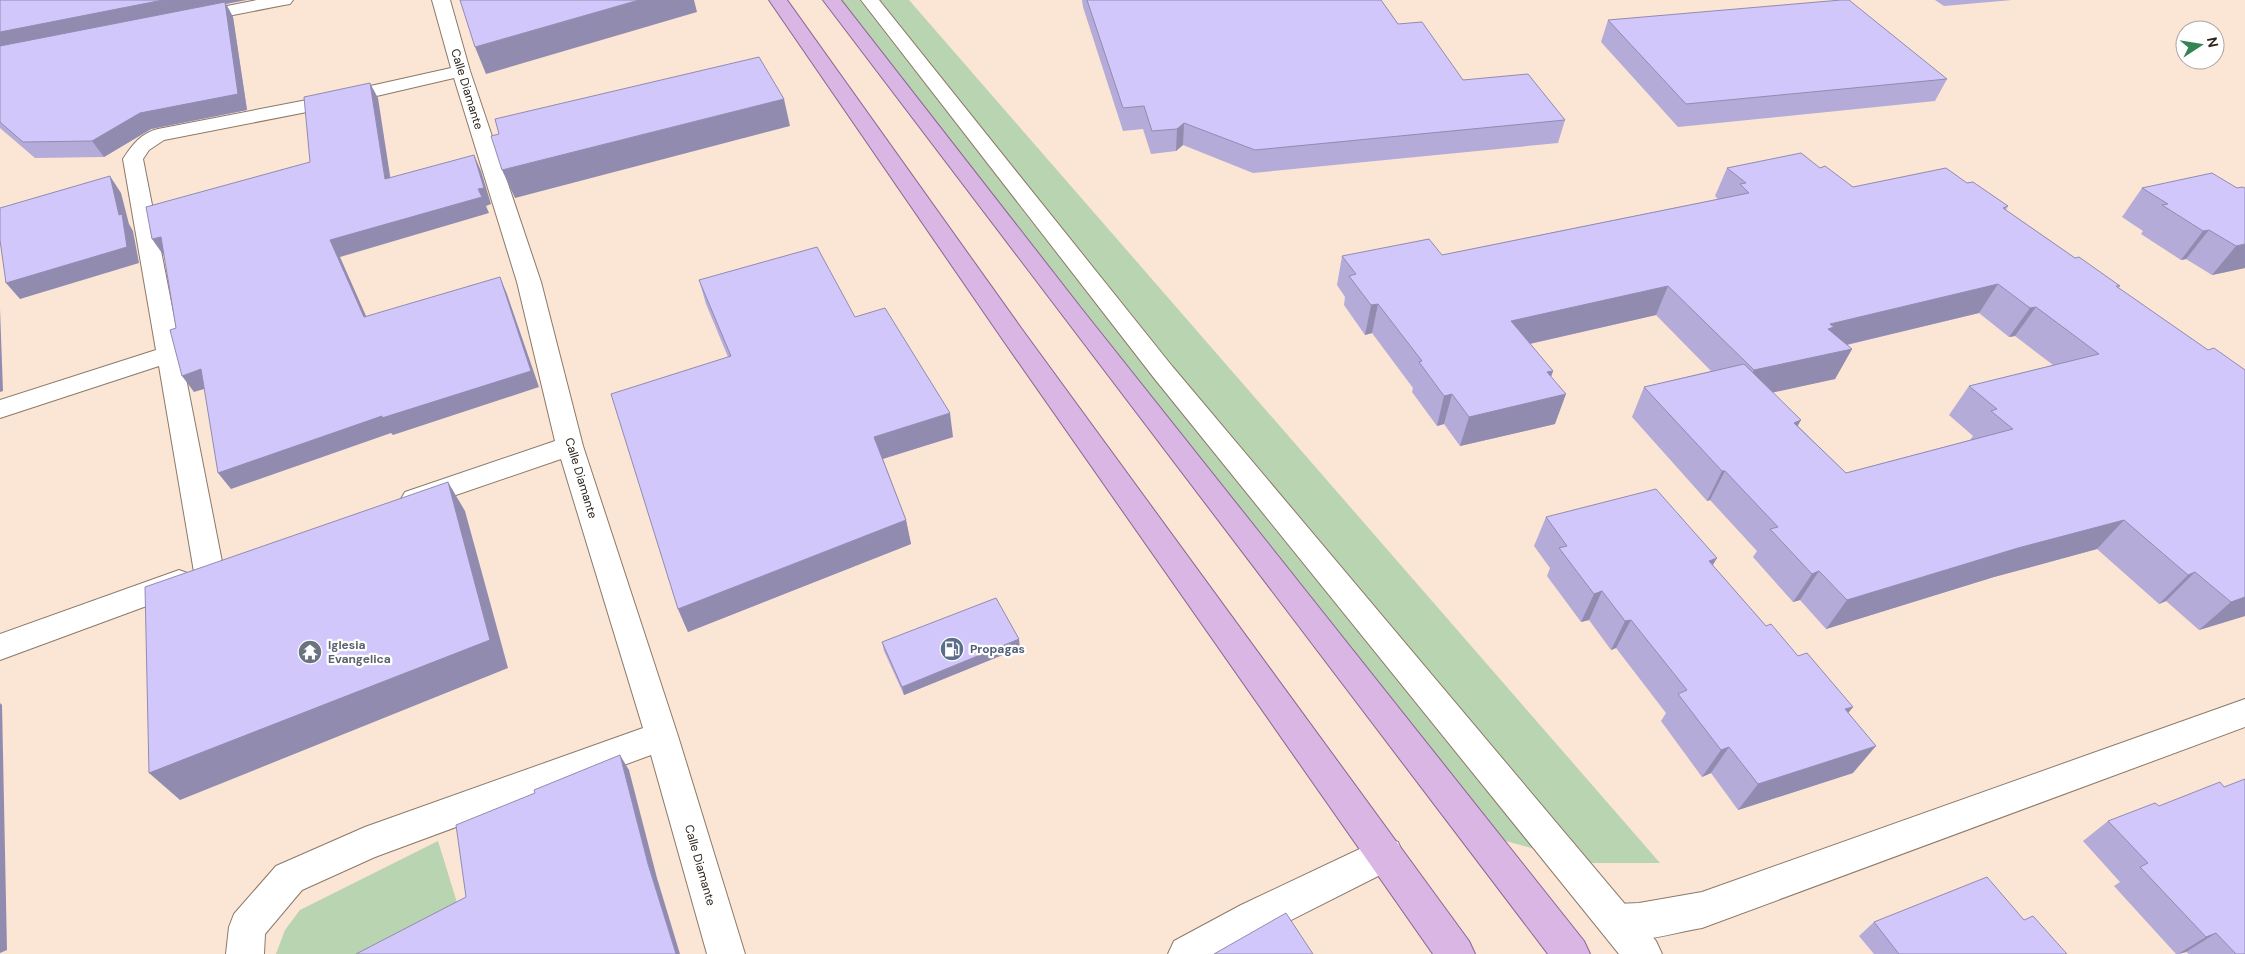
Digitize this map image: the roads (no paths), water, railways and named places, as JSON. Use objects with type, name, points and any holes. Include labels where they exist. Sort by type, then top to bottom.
[{"type":"main road","points":[[778,0],[1012,334],[1456,954]]},
{"type":"main road","points":[[832,0],[1072,313],[1571,954]]},
{"type":"street","points":[[176,21],[284,0]]},
{"type":"street","name":"Calle Diamante","points":[[441,0],[461,71],[529,282],[570,446],[662,736],[726,954]]},
{"type":"street","points":[[870,0],[1163,372],[1643,954]]},
{"type":"street","points":[[208,572],[170,354],[132,159],[142,146],[158,135],[461,71]]},
{"type":"street","points":[[0,409],[170,354]]},
{"type":"street","points":[[394,507],[570,446]]},
{"type":"street","points":[[0,647],[236,562]]},
{"type":"street","points":[[1617,922],[1640,921],[1702,910],[2245,713]]},
{"type":"street","points":[[245,954],[247,927],[289,878],[365,844],[662,736]]},
{"type":"street","points":[[1187,954],[1254,918],[1385,854]]},
{"type":"place","name":"Propagas","points":[[952,649]]},
{"type":"place","name":"Iglesia Evangelica","points":[[310,652]]}]
